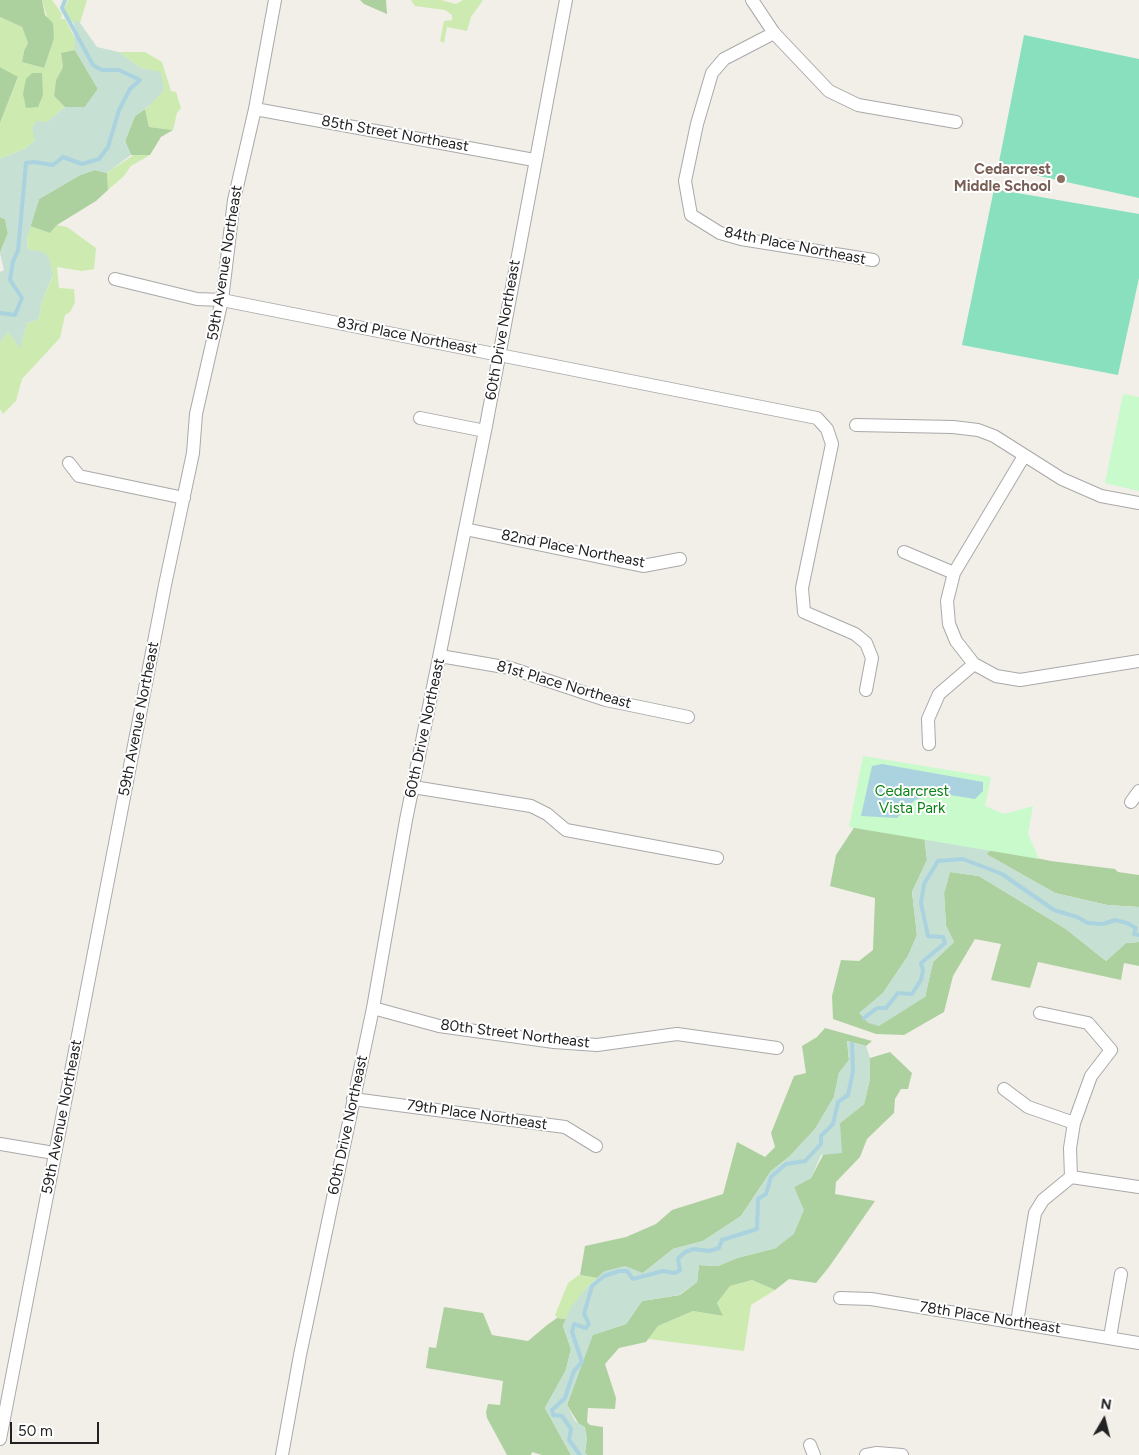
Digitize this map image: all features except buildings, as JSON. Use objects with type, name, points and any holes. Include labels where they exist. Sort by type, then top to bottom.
[{"type":"street","name":"59th Avenue Northeast","points":[[0,1439],[54,1154],[193,453],[196,414],[222,300],[234,200],[255,108],[275,0]]},
{"type":"street","name":"60th Drive Northeast","points":[[282,1455],[300,1355],[373,1008],[413,787],[485,431],[534,160],[566,0]]},
{"type":"street","points":[[752,0],[774,33],[829,91],[858,105],[956,122]]},
{"type":"street","name":"84th Place Northeast","points":[[774,33],[724,59],[712,73],[685,181],[691,215],[720,233],[741,239],[874,260]]},
{"type":"street","name":"85th Street Northeast","points":[[255,108],[534,160]]},
{"type":"street","name":"83rd Place Northeast","points":[[116,279],[197,299],[222,300],[817,418],[827,428],[832,444],[802,588],[804,612],[854,634],[866,643],[872,658],[866,690]]},
{"type":"street","points":[[420,418],[485,431]]},
{"type":"street","points":[[856,425],[953,427],[978,430],[994,436],[1062,479],[1101,496],[1139,503]]},
{"type":"street","points":[[1024,456],[954,573],[947,601],[949,624],[956,641],[974,664],[996,676],[1020,680],[1139,661]]},
{"type":"street","points":[[68,463],[79,476],[184,498]]},
{"type":"street","name":"82nd Place Northeast","points":[[465,529],[643,566],[680,559]]},
{"type":"street","points":[[904,552],[954,573]]},
{"type":"street","name":"81st Place Northeast","points":[[440,656],[510,668],[606,700],[688,717]]},
{"type":"street","points":[[929,744],[928,719],[939,694],[974,664]]},
{"type":"street","points":[[413,787],[531,806],[547,814],[566,830],[717,858]]},
{"type":"street","points":[[1131,802],[1139,791]]},
{"type":"street","name":"80th Street Northeast","points":[[373,1008],[439,1026],[554,1042],[597,1045],[677,1034],[777,1048]]},
{"type":"street","points":[[1040,1013],[1088,1023],[1111,1050],[1091,1076],[1074,1123],[1070,1148],[1071,1177]]},
{"type":"street","points":[[1004,1089],[1028,1107],[1074,1123]]},
{"type":"street","name":"79th Place Northeast","points":[[353,1099],[565,1127],[596,1146]]},
{"type":"street","points":[[0,1144],[54,1154]]},
{"type":"street","points":[[1017,1322],[1035,1214],[1042,1200],[1071,1177],[1139,1186]]},
{"type":"street","points":[[1110,1337],[1121,1274]]},
{"type":"street","name":"78th Place Northeast","points":[[840,1298],[871,1299],[1139,1343]]},
{"type":"street","points":[[866,1455],[877,1453],[902,1455]]},
{"type":"green space","points":[[0,0],[42,0],[45,15],[53,23],[54,39],[44,68],[22,62],[28,43],[22,27],[0,17]]},
{"type":"green space","points":[[42,0],[52,0],[62,14],[61,19],[65,19],[76,40],[75,50],[61,54],[63,67],[56,80],[54,96],[65,107],[47,122],[32,127],[36,139],[26,148],[0,159],[0,123],[18,78],[0,67],[0,17],[22,27],[28,43],[22,62],[44,68],[54,39]]},
{"type":"green space","points":[[68,0],[87,0],[80,23],[74,21],[74,24],[68,17],[64,9]]},
{"type":"green space","points":[[360,0],[386,0],[387,14],[364,4]]},
{"type":"green space","points":[[411,0],[441,0],[456,4],[463,0],[483,0],[471,17],[467,31],[447,27],[444,43],[440,41],[444,21],[452,20],[452,15],[445,10],[415,6]]},
{"type":"green space","points":[[74,20],[80,23],[97,47],[119,52],[141,68],[161,72],[164,90],[149,106],[135,116],[125,141],[131,155],[107,173],[95,170],[80,175],[39,199],[27,239],[28,249],[44,252],[49,258],[53,275],[42,301],[39,319],[27,323],[20,349],[9,332],[0,342],[0,272],[4,270],[0,253],[8,233],[5,219],[0,217],[0,159],[26,148],[35,140],[32,127],[37,121],[47,122],[65,107],[85,107],[98,89],[75,50]]},
{"type":"green space","points":[[1024,35],[1139,59],[1139,198],[998,167]]},
{"type":"green space","points":[[75,50],[98,89],[85,107],[65,107],[54,96],[56,80],[63,67],[61,53]]},
{"type":"green space","points":[[119,52],[145,52],[162,62],[171,91],[176,92],[181,108],[177,113],[173,130],[149,127],[145,109],[149,106],[161,73],[141,68]]},
{"type":"green space","points":[[0,67],[18,77],[0,123]]},
{"type":"green space","points":[[32,73],[42,73],[43,95],[38,107],[26,108],[23,94],[26,79]]},
{"type":"green space","points":[[145,109],[149,127],[173,130],[161,137],[150,155],[131,155],[125,141],[135,116]]},
{"type":"green space","points":[[135,154],[150,155],[131,166],[124,176],[108,190],[107,173]]},
{"type":"green space","points":[[95,170],[107,173],[108,190],[96,201],[57,225],[50,233],[30,226],[39,199],[80,175]]},
{"type":"green space","points":[[994,189],[1139,214],[1139,278],[1118,375],[962,345]]},
{"type":"green space","points":[[0,217],[5,219],[8,233],[0,253]]},
{"type":"green space","points":[[57,225],[67,227],[96,248],[94,269],[82,271],[57,267],[59,288],[74,289],[75,303],[70,312],[65,315],[60,338],[22,379],[16,401],[3,414],[0,409],[0,342],[9,332],[20,348],[27,323],[39,319],[42,301],[53,276],[28,249],[27,239],[30,226],[50,233]]},
{"type":"green space","points":[[1123,394],[1139,397],[1139,491],[1105,483]]},
{"type":"green space","name":"Cedarcrest Vista Park","points":[[863,756],[991,777],[985,806],[1004,814],[1033,806],[1028,834],[1039,859],[849,827]]},
{"type":"green space","points":[[857,823],[923,825],[927,860],[912,892],[917,935],[908,956],[883,993],[860,1013],[925,997],[933,962],[954,942],[946,926],[944,893],[950,872],[979,876],[1066,929],[1106,961],[1126,943],[1139,942],[1139,966],[1124,963],[1121,980],[1038,962],[1030,988],[991,980],[1001,944],[975,939],[953,976],[944,1012],[904,1035],[876,1034],[833,1019],[832,996],[841,960],[859,961],[873,950],[875,898],[830,886],[836,855]]},
{"type":"green space","points":[[923,825],[992,849],[986,854],[1055,893],[1107,905],[1139,907],[1139,942],[1126,943],[1106,961],[1066,929],[979,876],[950,872],[944,893],[946,926],[954,942],[933,962],[925,997],[879,1026],[868,1023],[859,1013],[883,993],[908,956],[917,935],[912,892],[927,860]]},
{"type":"green space","points":[[992,849],[1051,861],[1115,869],[1118,872],[1139,875],[1139,907],[1107,905],[1055,893],[986,854]]},
{"type":"green space","points":[[825,1028],[872,1041],[866,1046],[847,1041],[849,1060],[839,1073],[834,1097],[815,1129],[790,1156],[771,1171],[741,1216],[703,1241],[673,1249],[643,1273],[605,1271],[597,1278],[580,1275],[585,1246],[626,1237],[656,1224],[672,1210],[723,1194],[737,1142],[765,1157],[775,1147],[771,1133],[794,1076],[806,1073],[802,1046],[817,1037]]},
{"type":"green space","points":[[847,1041],[866,1046],[870,1058],[870,1079],[864,1104],[840,1123],[842,1153],[821,1155],[811,1178],[794,1187],[804,1210],[794,1234],[776,1248],[737,1258],[718,1266],[699,1265],[697,1282],[679,1295],[642,1301],[626,1324],[593,1335],[567,1405],[575,1421],[585,1427],[587,1437],[585,1452],[587,1455],[571,1455],[545,1408],[566,1370],[571,1349],[563,1326],[571,1307],[586,1288],[605,1271],[625,1266],[643,1273],[673,1249],[703,1241],[741,1216],[771,1171],[790,1156],[815,1129],[834,1097],[839,1073],[849,1060]]},
{"type":"green space","points":[[890,1052],[912,1073],[908,1089],[901,1089],[895,1099],[894,1113],[867,1139],[860,1157],[836,1182],[835,1194],[875,1201],[829,1267],[816,1283],[789,1279],[775,1290],[752,1280],[730,1286],[717,1303],[723,1316],[693,1311],[658,1326],[646,1342],[619,1348],[605,1364],[616,1398],[615,1409],[588,1408],[587,1422],[590,1425],[603,1427],[603,1455],[587,1455],[585,1453],[587,1437],[567,1405],[592,1335],[626,1324],[642,1301],[680,1295],[697,1282],[699,1265],[718,1266],[737,1258],[776,1248],[803,1210],[794,1187],[811,1178],[840,1123],[864,1104],[870,1079],[870,1058]]},
{"type":"green space","points":[[579,1275],[597,1278],[586,1288],[566,1319],[557,1318],[555,1315],[568,1283]]},
{"type":"green space","points":[[752,1280],[775,1290],[751,1305],[744,1351],[648,1339],[658,1326],[693,1311],[722,1316],[717,1303],[730,1286]]},
{"type":"green space","points":[[444,1307],[483,1313],[492,1335],[528,1341],[557,1318],[566,1319],[563,1326],[571,1349],[566,1370],[545,1408],[571,1455],[542,1455],[532,1452],[531,1455],[507,1455],[487,1418],[486,1412],[488,1404],[500,1405],[503,1381],[426,1368],[429,1347],[436,1348]]},
{"type":"water","points":[[882,764],[983,782],[983,791],[975,799],[938,793],[915,800],[897,818],[861,816],[872,766]]},
{"type":"waterway","points":[[0,313],[15,315],[22,298],[10,280],[13,261],[18,251],[26,163],[34,162],[53,165],[63,157],[82,164],[99,159],[108,147],[119,110],[130,89],[140,80],[119,70],[102,70],[93,65],[62,8],[65,0]]},
{"type":"waterway","points":[[864,1018],[877,1008],[886,1008],[898,993],[912,994],[921,980],[923,970],[921,963],[945,943],[943,937],[928,936],[921,903],[924,884],[938,861],[963,859],[1002,874],[1054,910],[1077,917],[1088,923],[1103,924],[1115,920],[1127,923],[1136,928],[1134,934],[1139,935]]},
{"type":"waterway","points":[[580,1455],[569,1440],[571,1429],[562,1416],[553,1415],[552,1410],[565,1398],[574,1371],[582,1362],[572,1332],[574,1324],[586,1328],[589,1324],[584,1314],[592,1286],[604,1276],[619,1271],[627,1271],[633,1279],[663,1271],[675,1273],[680,1270],[678,1259],[685,1252],[694,1249],[709,1251],[719,1248],[722,1240],[757,1229],[758,1199],[766,1194],[771,1177],[786,1164],[805,1161],[821,1144],[821,1136],[833,1124],[838,1102],[848,1095],[853,1071],[852,1044]]},
{"type":"place","name":"Cedarcrest Middle School","points":[[1061,179]]}]
